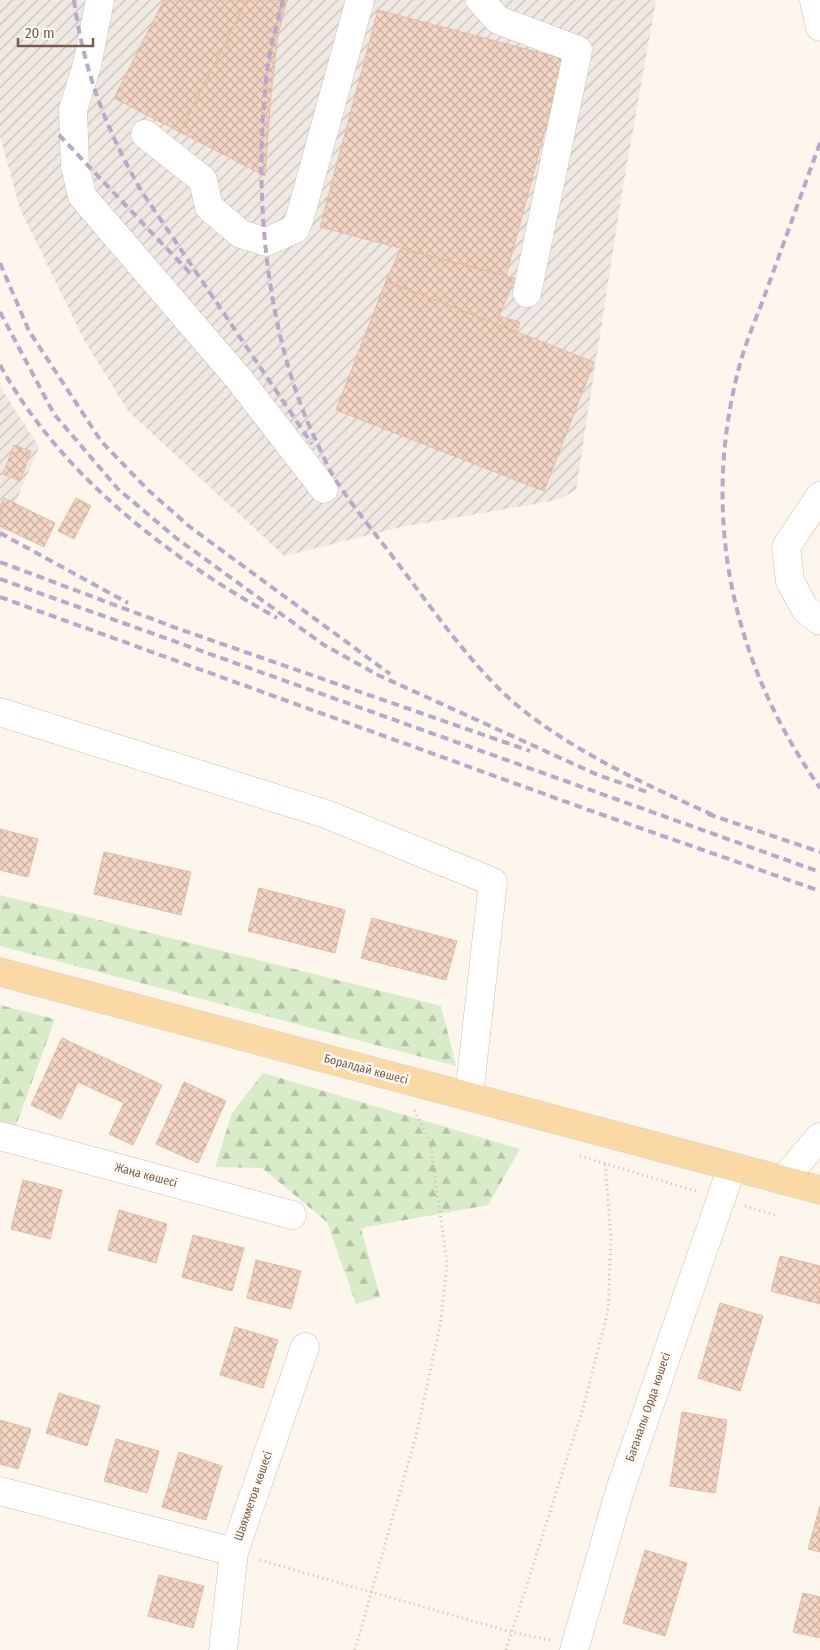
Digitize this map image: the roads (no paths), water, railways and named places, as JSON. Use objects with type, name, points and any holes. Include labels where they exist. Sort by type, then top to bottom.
[{"type":"main road","name":"Боралдай көшесі","points":[[0,972],[783,1180]]},
{"type":"main road","points":[[783,1180],[820,1190]]},
{"type":"street","points":[[100,0],[87,65],[73,110],[76,166],[82,196],[239,380],[324,488]]},
{"type":"street","points":[[145,134],[203,180],[209,206],[241,234],[266,242],[295,229],[360,0]]},
{"type":"street","points":[[480,0],[498,20],[578,50],[527,293]]},
{"type":"street","points":[[814,0],[820,27]]},
{"type":"street","points":[[820,496],[786,547],[790,581],[805,609],[820,621]]},
{"type":"street","points":[[0,712],[326,814],[493,882],[469,1096]]},
{"type":"street","name":"Жаңа көшесі","points":[[0,1136],[292,1215]]},
{"type":"street","points":[[783,1180],[820,1137]]},
{"type":"street","name":"Бағаналы Орда көшесі","points":[[575,1648],[620,1490],[732,1166]]},
{"type":"street","name":"Шаяхметов көшесі","points":[[223,1650],[234,1552],[305,1347]]},
{"type":"street","points":[[0,1491],[234,1552]]},
{"type":"railway","points":[[74,0],[78,26],[90,75],[107,123],[129,169],[142,192],[312,444]]},
{"type":"railway","points":[[283,0],[269,56],[263,110],[262,208],[274,306],[285,354],[299,400],[330,470],[352,504],[448,630],[492,682],[508,697],[546,727],[593,756],[616,769],[715,816]]},
{"type":"railway","points":[[59,135],[190,273]]},
{"type":"railway","points":[[820,143],[741,360],[729,416],[723,473],[724,528],[731,583],[744,636],[764,688],[789,739],[820,788]]},
{"type":"railway","points":[[0,263],[29,331],[101,441],[148,490],[190,527],[390,674]]},
{"type":"railway","points":[[0,312],[54,414],[118,489],[176,538],[324,645],[378,675],[598,775],[647,792]]},
{"type":"railway","points":[[0,365],[25,405],[54,443],[86,478],[120,510],[196,568],[277,618]]},
{"type":"railway","points":[[0,533],[128,603]]},
{"type":"railway","points":[[0,562],[179,629],[530,751]]},
{"type":"railway","points":[[0,579],[820,872]]},
{"type":"railway","points":[[0,597],[583,808],[820,891]]},
{"type":"railway","points":[[708,814],[820,852]]}]
